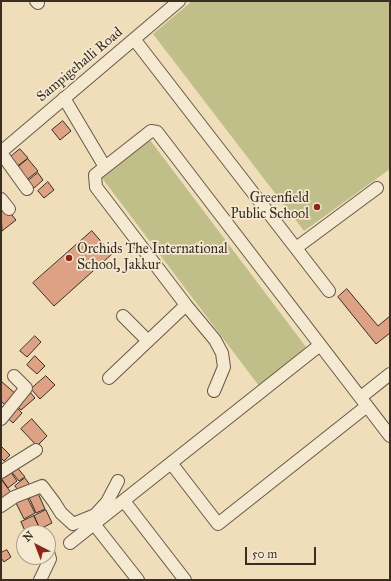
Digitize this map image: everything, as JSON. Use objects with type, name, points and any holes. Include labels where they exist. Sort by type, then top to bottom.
[{"type":"street","name":"Sampigehalli Road","points":[[1,153],[179,1]]},
{"type":"street","points":[[134,39],[329,291]]},
{"type":"street","points":[[64,98],[105,167]]},
{"type":"street","points":[[214,391],[224,367],[222,353],[215,340],[186,305],[96,187],[95,175],[151,131],[157,132],[389,433]]},
{"type":"street","points":[[1,153],[27,189]]},
{"type":"street","points":[[296,248],[377,188]]},
{"type":"street","points":[[1,199],[9,209]]},
{"type":"street","points":[[109,378],[186,305]]},
{"type":"street","points":[[123,316],[148,341]]},
{"type":"street","points":[[70,543],[320,345]]},
{"type":"street","points":[[171,463],[218,524],[364,402],[390,374]]},
{"type":"street","points":[[1,419],[26,388],[14,376]]},
{"type":"street","points":[[1,472],[36,450]]},
{"type":"street","points":[[1,506],[14,497],[42,486],[61,513],[73,524],[94,515],[108,502],[118,482]]},
{"type":"street","points":[[124,501],[185,580]]},
{"type":"street","points":[[94,524],[138,580]]},
{"type":"street","points":[[40,580],[47,565]]},
{"type":"shaded area","points":[[192,1],[390,1],[390,169],[304,231],[153,34]]},
{"type":"shaded area","points":[[150,140],[306,347],[259,386],[102,178]]},
{"type":"building","points":[[63,121],[71,131],[60,140],[52,130]]},
{"type":"building","points":[[20,149],[28,158],[15,168],[8,159]]},
{"type":"building","points":[[28,159],[38,171],[25,181],[16,169]]},
{"type":"building","points":[[38,173],[43,180],[34,188],[28,181]]},
{"type":"building","points":[[48,182],[54,190],[44,198],[38,191]]},
{"type":"building","points":[[6,208],[16,220],[2,231],[1,212]]},
{"type":"building","points":[[92,231],[112,254],[54,306],[33,283]]},
{"type":"building","points":[[347,289],[378,326],[390,316],[390,333],[376,344],[338,297]]},
{"type":"building","points":[[35,336],[41,342],[27,357],[20,351]]},
{"type":"building","points":[[35,356],[45,366],[37,374],[27,365]]},
{"type":"building","points":[[46,376],[55,385],[40,399],[31,389]]},
{"type":"building","points":[[2,382],[17,395],[6,406],[1,401]]},
{"type":"building","points":[[29,391],[35,398],[21,410],[16,405]]},
{"type":"building","points":[[14,405],[22,413],[13,423],[4,415]]},
{"type":"building","points":[[32,419],[47,436],[37,446],[21,429]]},
{"type":"building","points":[[1,446],[10,455],[4,461],[1,458]]},
{"type":"building","points":[[16,466],[25,477],[19,481],[11,471]]},
{"type":"building","points":[[10,471],[17,481],[8,488],[1,478]]},
{"type":"building","points":[[25,478],[30,485],[20,493],[15,486]]},
{"type":"building","points":[[1,479],[12,494],[1,500]]},
{"type":"building","points":[[37,491],[45,509],[36,513],[28,495]]},
{"type":"building","points":[[26,495],[35,513],[24,519],[15,501]]},
{"type":"building","points":[[46,510],[52,523],[48,525],[38,525],[34,516]]},
{"type":"building","points":[[34,516],[38,525],[22,525],[21,522]]},
{"type":"building","points":[[7,550],[11,557],[4,562],[1,558],[1,553]]},
{"type":"place","name":"Greenfield Public School","points":[[317,207]]},
{"type":"place","name":"Orchids The International School, Jakkur","points":[[69,258]]}]
